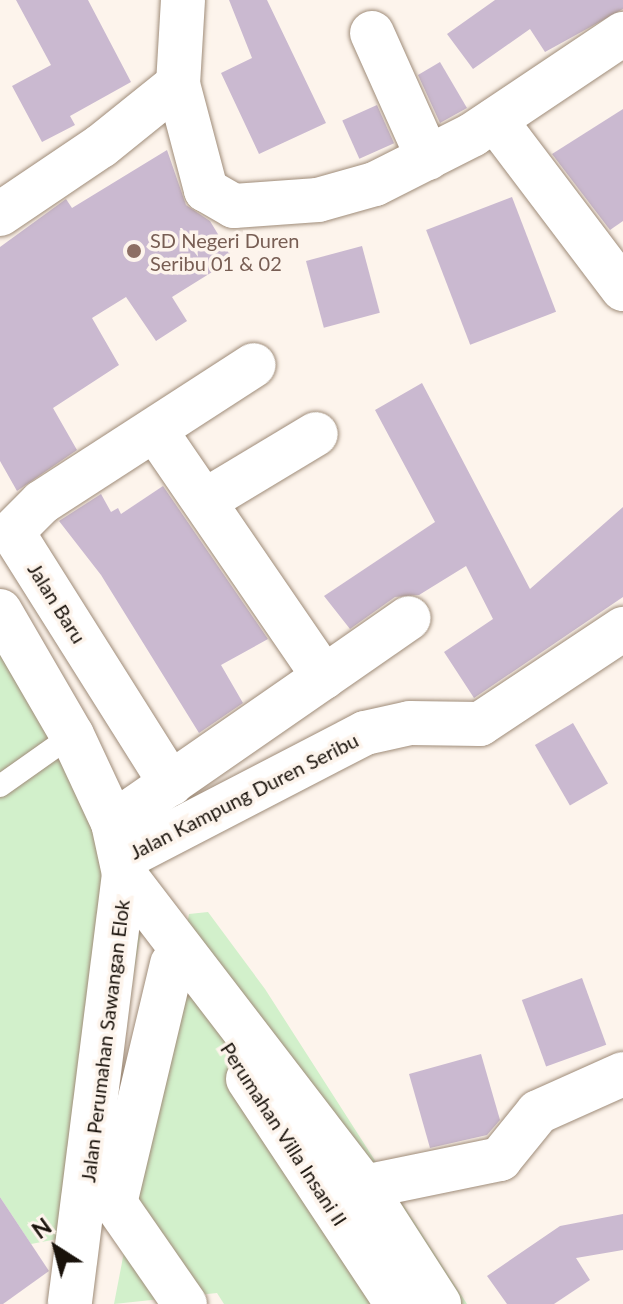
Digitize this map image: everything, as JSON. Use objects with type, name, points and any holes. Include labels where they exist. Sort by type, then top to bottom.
[{"type":"street","points":[[183,0],[178,84],[206,190],[234,206],[318,200],[375,184],[495,120],[623,34]]},
{"type":"street","points":[[372,33],[428,158]]},
{"type":"street","points":[[0,214],[101,146],[178,84]]},
{"type":"street","points":[[495,120],[618,276]]},
{"type":"street","name":"Jalan Baru","points":[[171,784],[12,532],[19,518],[42,502],[156,432],[254,365]]},
{"type":"street","points":[[156,432],[206,500],[324,677]]},
{"type":"street","points":[[206,500],[316,434]]},
{"type":"street","name":"Jalan Kampung Duren Seribu","points":[[0,611],[72,735],[121,866],[364,1187],[439,1304]]},
{"type":"street","points":[[121,866],[171,784],[409,618]]},
{"type":"street","name":"Jalan Kampung Duren Seribu","points":[[121,866],[365,733],[410,723],[480,724],[623,629]]},
{"type":"street","name":"Perumahan Villa Insani II","points":[[121,866],[172,964],[397,1304]]},
{"type":"street","name":"Jalan Perumahan Sawangan Elok","points":[[70,1304],[121,866]]},
{"type":"street","points":[[172,964],[115,1203],[185,1304]]},
{"type":"street","points":[[364,1187],[500,1159],[538,1112],[623,1074]]},
{"type":"lane","points":[[0,786],[72,735]]},
{"type":"green space","points":[[0,595],[156,845],[89,1233],[31,1244],[0,1197]]},
{"type":"green space","points":[[208,912],[265,989],[467,1304],[224,1304],[217,1293],[114,1304],[189,914]]},
{"type":"building","points":[[16,0],[88,0],[131,82],[70,116],[75,125],[42,142],[12,86],[51,65]]},
{"type":"building","points":[[229,0],[267,0],[326,123],[259,154],[221,73],[252,58]]},
{"type":"building","points":[[495,0],[623,0],[623,9],[545,52],[530,29],[473,69],[447,34]]},
{"type":"building","points":[[440,62],[467,108],[440,123],[418,75]]},
{"type":"building","points":[[377,105],[394,143],[359,159],[342,120]]},
{"type":"building","points":[[623,109],[623,221],[610,230],[552,154]]},
{"type":"building","name":"SD Negeri Duren Seribu 01 & 02","points":[[167,150],[186,205],[210,221],[233,259],[172,297],[187,321],[156,341],[126,297],[92,318],[119,365],[53,408],[77,450],[17,491],[0,461],[0,247],[66,199],[72,208]]},
{"type":"building","points":[[512,197],[556,312],[470,345],[426,230]]},
{"type":"building","points":[[362,246],[380,313],[324,328],[306,261]]},
{"type":"building","points":[[422,383],[530,589],[623,507],[623,597],[474,698],[444,652],[493,619],[466,566],[419,595],[395,597],[350,629],[324,596],[435,522],[375,410]]},
{"type":"building","points":[[163,486],[268,639],[221,665],[243,703],[199,733],[101,575],[59,521],[101,494],[111,512],[118,508],[121,514]]},
{"type":"building","points":[[573,723],[608,784],[570,806],[535,745]]},
{"type":"building","points":[[582,978],[606,1045],[546,1067],[522,1000]]},
{"type":"building","points":[[481,1054],[500,1120],[487,1135],[430,1148],[409,1074]]},
{"type":"building","points":[[0,1197],[49,1271],[3,1304],[0,1304]]},
{"type":"building","points":[[623,1214],[623,1250],[576,1258],[590,1280],[554,1304],[507,1304],[487,1276],[560,1226]]},
{"type":"place","name":"SD Negeri Duren Seribu 01 & 02","points":[[134,251]]}]
